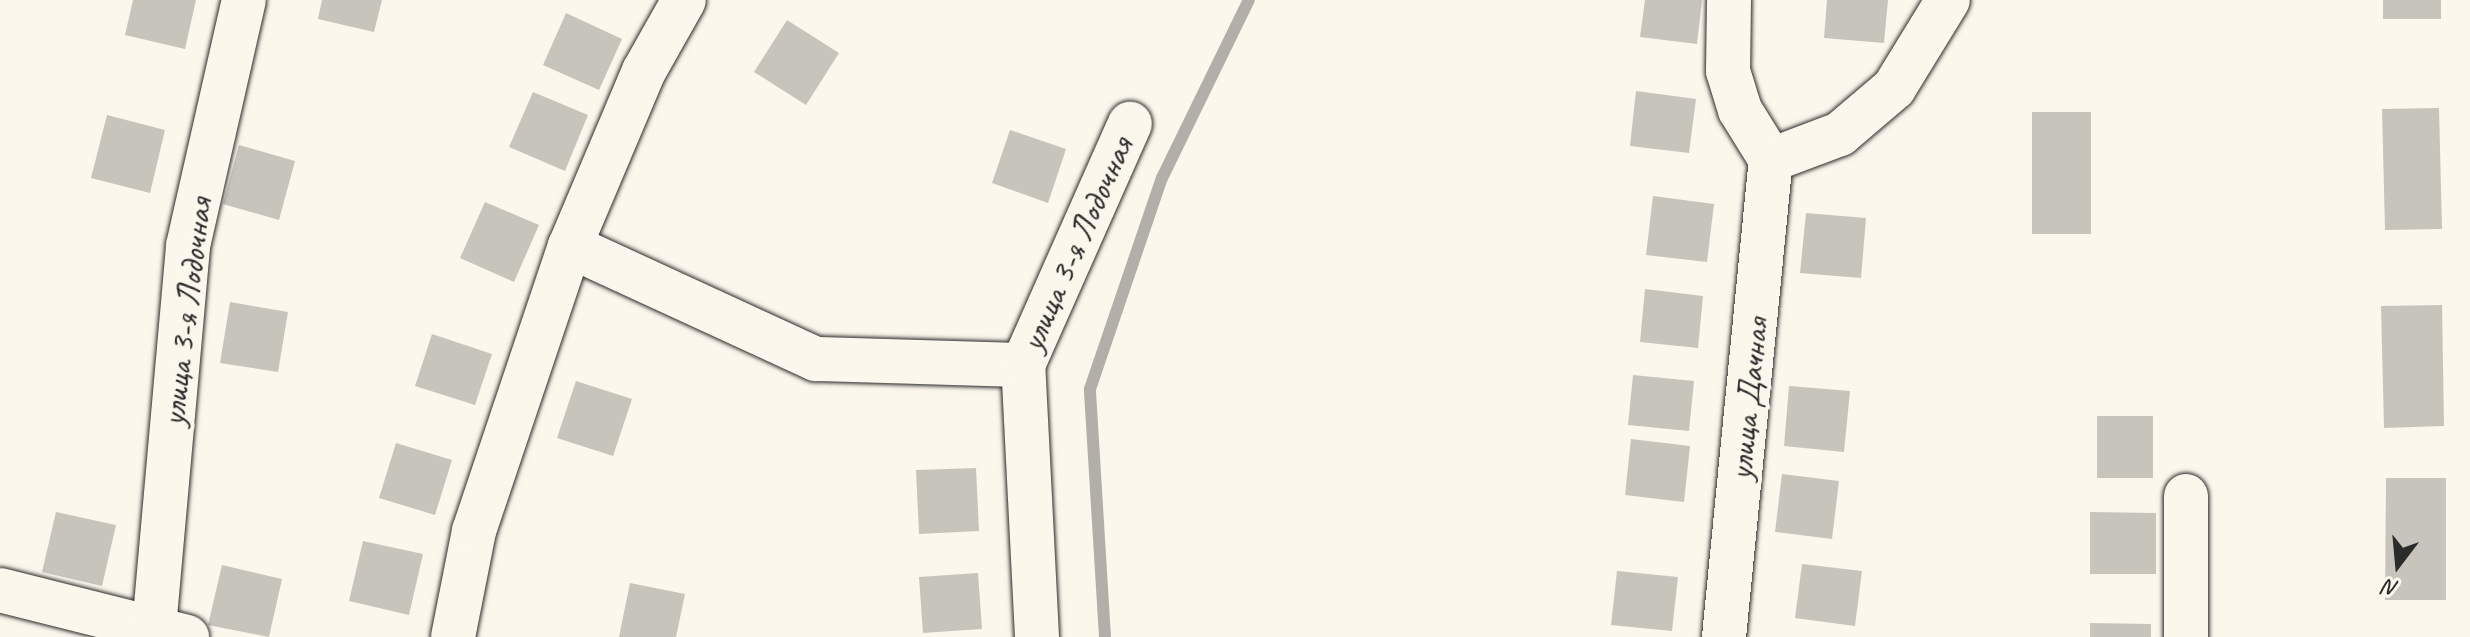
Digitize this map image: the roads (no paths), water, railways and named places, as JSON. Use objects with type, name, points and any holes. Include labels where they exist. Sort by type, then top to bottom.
[{"type":"street","name":"улица 3-я Лодочная","points":[[0,590],[170,633],[188,246],[244,0]]},
{"type":"street","points":[[453,637],[474,531],[570,246],[644,71],[684,0]]},
{"type":"street","points":[[1729,0],[1728,71],[1740,110],[1771,160],[1840,134],[1894,88],[1948,0]]},
{"type":"street","name":"улица 3-я Лодочная","points":[[1037,637],[1023,365],[1130,124]]},
{"type":"street","name":"улица Дачная","points":[[1724,637],[1771,160]]},
{"type":"street","name":"улица 3-я Лодочная","points":[[570,246],[816,359],[1023,365]]},
{"type":"street","points":[[2186,496],[2186,637]]},
{"type":"waterway","points":[[1105,637],[1090,389],[1162,178],[1249,0]]}]
